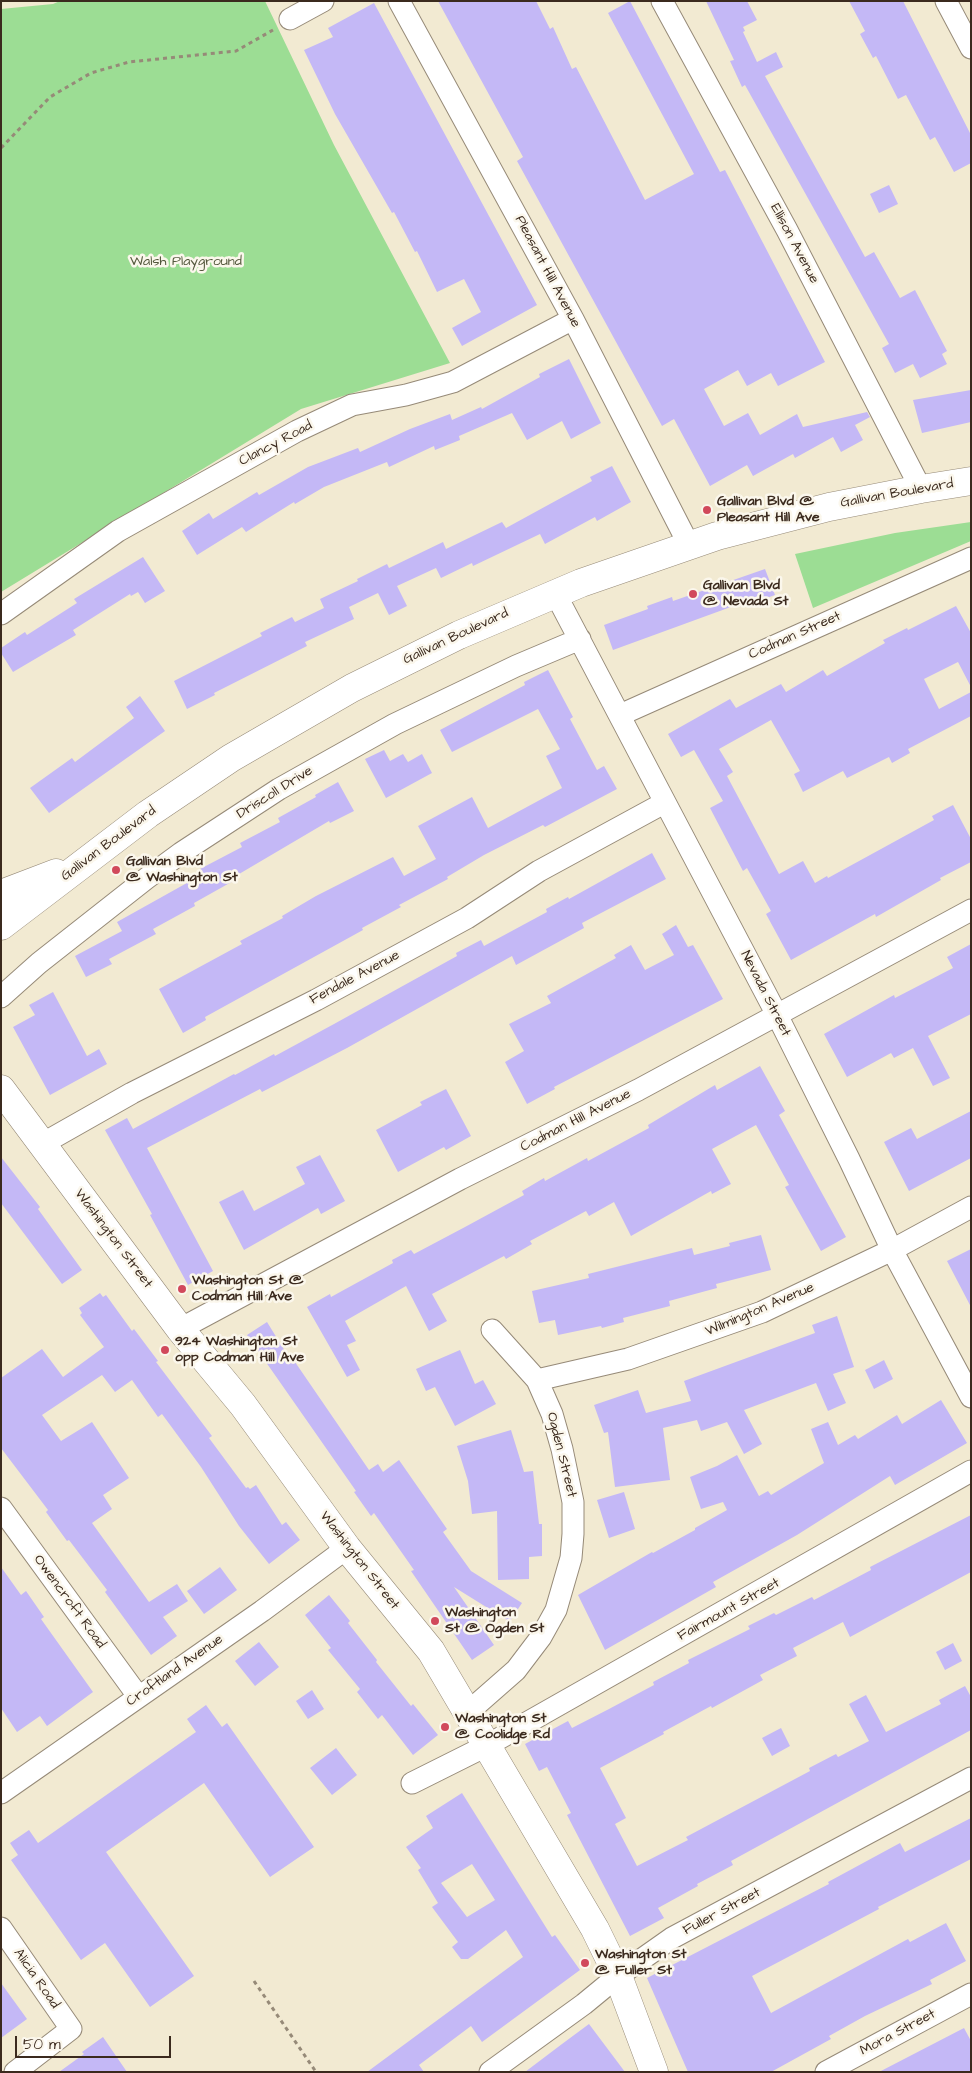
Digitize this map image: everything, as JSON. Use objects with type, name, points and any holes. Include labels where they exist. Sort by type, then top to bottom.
[{"type":"main road","name":"Gallivan Boulevard","points":[[1,926],[159,806],[212,770],[314,709],[425,651],[554,593],[689,545],[742,529],[829,507],[921,488],[971,481]]},
{"type":"main road","points":[[1,894],[85,861]]},
{"type":"main road","name":"Washington Street","points":[[1,1089],[180,1329],[243,1405],[347,1548],[431,1651],[595,1929],[618,1976],[654,2072]]},
{"type":"street","points":[[290,18],[323,1]]},
{"type":"street","name":"Pleasant Hill Avenue","points":[[399,1],[573,319],[689,545]]},
{"type":"street","name":"Ellison Avenue","points":[[662,1],[787,230],[921,488]]},
{"type":"street","points":[[946,1],[971,48]]},
{"type":"street","name":"Clancy Road","points":[[1,614],[118,531],[297,432],[352,404],[406,394],[453,382],[573,319]]},
{"type":"street","name":"Codman Street","points":[[620,715],[971,558]]},
{"type":"street","name":"Nevada Street","points":[[554,593],[620,715],[664,803],[776,1015],[892,1250],[971,1397]]},
{"type":"street","name":"Driscoll Drive","points":[[1,997],[39,963],[181,853],[279,789],[395,724],[516,666],[580,639]]},
{"type":"street","name":"Fendale Avenue","points":[[42,1144],[132,1093],[316,1000],[459,922],[539,871],[664,803]]},
{"type":"street","name":"Codman Hill Avenue","points":[[180,1329],[460,1179],[638,1090],[971,910]]},
{"type":"street","name":"Wilmington Avenue","points":[[537,1380],[628,1359],[762,1312],[892,1250],[971,1207]]},
{"type":"street","name":"Ogden Street","points":[[467,1713],[516,1670],[541,1637],[556,1610],[571,1558],[573,1502],[562,1449],[552,1414],[537,1380],[492,1330]]},
{"type":"street","name":"Fairmount Street","points":[[412,1783],[486,1746],[971,1471]]},
{"type":"street","name":"Owencroft Road","points":[[1,1508],[138,1696]]},
{"type":"street","name":"Croftland Avenue","points":[[1,1792],[262,1611],[347,1548]]},
{"type":"street","name":"Fuller Street","points":[[490,2072],[672,1938],[971,1778]]},
{"type":"street","name":"Alicia Road","points":[[1,1928],[71,2029],[15,2072]]},
{"type":"street","name":"Mora Street","points":[[826,2072],[971,1994]]},
{"type":"path","points":[[1,148],[50,97],[90,73],[130,62],[236,51],[262,38],[290,18]]},
{"type":"path","points":[[254,1981],[316,2072]]},
{"type":"green space","name":"Walsh Playground","points":[[60,1],[265,1],[334,145],[450,363],[301,409],[1,592],[1,9],[53,4]]},
{"type":"green space","points":[[971,522],[971,541],[813,608],[795,554],[895,533]]},
{"type":"building","points":[[438,1],[536,1],[550,29],[553,27],[572,69],[576,67],[645,200],[694,174],[608,13],[630,1],[720,172],[725,170],[825,362],[778,386],[771,373],[747,386],[738,370],[704,389],[724,426],[748,413],[760,435],[797,414],[803,427],[867,412],[870,417],[855,425],[863,440],[841,452],[833,437],[795,458],[793,454],[753,476],[747,465],[710,486],[674,419],[662,426],[517,161],[523,157]]},
{"type":"building","points":[[706,1],[747,1],[757,20],[743,27],[745,31],[743,32],[757,62],[776,52],[783,67],[765,76],[865,257],[874,252],[900,298],[915,290],[947,351],[942,354],[947,364],[920,378],[913,364],[895,373],[882,348],[889,344],[745,85],[742,87],[730,61],[734,60]]},
{"type":"building","points":[[849,1],[903,1],[971,135],[971,163],[954,172],[935,137],[930,140],[906,95],[898,99],[876,56],[873,58],[860,34],[865,31]]},
{"type":"building","points":[[374,3],[537,305],[462,346],[452,328],[481,312],[464,279],[437,292],[417,251],[415,252],[394,212],[392,213],[335,114],[304,50],[333,37],[328,28]]},
{"type":"building","points":[[889,185],[898,204],[879,213],[870,194]]},
{"type":"building","points":[[569,359],[601,423],[571,439],[562,421],[527,440],[512,413],[459,436],[460,440],[435,450],[434,446],[389,467],[387,462],[324,487],[295,504],[294,502],[246,532],[242,527],[197,555],[182,531],[209,513],[213,519],[257,492],[259,495],[308,467],[358,448],[360,452],[410,429],[450,414],[452,420],[481,407],[482,409],[540,377],[539,374]]},
{"type":"building","points":[[971,390],[971,422],[922,433],[913,400]]},
{"type":"building","points":[[612,466],[631,502],[597,521],[595,517],[545,544],[540,534],[473,566],[472,563],[441,578],[436,568],[397,586],[407,606],[389,615],[378,593],[349,607],[354,619],[305,642],[307,646],[214,693],[215,695],[187,709],[174,681],[262,636],[260,633],[292,617],[295,622],[324,608],[320,599],[358,581],[357,579],[387,564],[389,568],[443,542],[446,549],[502,522],[506,528],[592,481],[590,477]]},
{"type":"building","points":[[143,557],[165,591],[145,603],[138,592],[131,596],[130,594],[73,630],[76,635],[13,672],[1,653],[1,648],[25,632],[27,635],[77,603],[74,599]]},
{"type":"building","points":[[765,569],[775,595],[741,607],[739,604],[613,650],[604,625],[648,609],[647,606],[672,597],[673,601]]},
{"type":"building","points":[[956,606],[971,633],[971,687],[958,662],[924,679],[939,709],[971,692],[971,716],[908,749],[910,753],[892,763],[889,757],[847,778],[843,771],[803,792],[794,774],[800,771],[771,720],[719,749],[733,772],[727,776],[779,874],[803,861],[815,883],[827,876],[828,878],[934,820],[932,816],[953,805],[971,839],[971,862],[940,878],[941,880],[876,917],[875,914],[791,960],[766,914],[771,911],[747,868],[743,871],[710,808],[723,801],[694,750],[681,757],[668,734],[730,699],[736,708],[781,684],[786,692],[823,670],[827,676],[885,643],[883,640]]},
{"type":"building","points":[[548,670],[573,717],[570,719],[597,770],[604,766],[617,789],[545,827],[543,825],[484,855],[447,877],[448,879],[399,905],[401,907],[362,928],[363,930],[205,1017],[206,1020],[183,1033],[159,989],[242,944],[240,941],[283,918],[282,916],[316,896],[393,857],[404,876],[436,859],[418,826],[472,797],[488,828],[562,788],[546,756],[560,749],[538,709],[452,752],[440,730],[525,685],[524,682]]},
{"type":"building","points":[[140,696],[165,731],[49,813],[30,788],[72,758],[75,762],[134,718],[126,707]]},
{"type":"building","points":[[384,750],[390,761],[403,754],[408,762],[422,754],[432,773],[386,798],[365,759]]},
{"type":"building","points":[[338,782],[354,811],[330,823],[329,821],[234,877],[235,880],[194,903],[195,906],[153,929],[156,934],[109,959],[112,964],[86,977],[75,956],[122,931],[117,922],[203,874],[200,869],[242,847],[240,843],[280,822],[278,818],[316,797],[315,795]]},
{"type":"building","points":[[652,853],[666,879],[582,923],[584,928],[516,965],[512,956],[347,1048],[262,1092],[260,1089],[147,1148],[213,1271],[188,1285],[150,1215],[152,1214],[105,1130],[127,1118],[133,1129],[234,1074],[274,1054],[275,1056],[334,1024],[457,956],[456,953],[481,940],[484,946],[547,912],[546,909],[568,897],[569,899]]},
{"type":"building","points":[[676,925],[688,947],[693,945],[723,999],[554,1087],[555,1089],[527,1104],[505,1062],[524,1051],[509,1024],[551,1003],[547,996],[616,958],[614,955],[631,945],[645,970],[674,955],[662,934]]},
{"type":"building","points":[[971,944],[971,1014],[928,1036],[950,1078],[933,1086],[913,1048],[894,1058],[891,1053],[847,1077],[824,1034],[894,995],[895,998],[953,968],[947,957]]},
{"type":"building","points":[[53,992],[87,1056],[99,1049],[107,1064],[50,1095],[13,1027],[35,1015],[29,1005]]},
{"type":"building","points":[[760,1066],[785,1111],[779,1115],[846,1237],[821,1251],[785,1187],[789,1185],[756,1125],[712,1149],[731,1184],[712,1194],[711,1191],[631,1236],[614,1202],[589,1216],[586,1211],[530,1241],[532,1244],[506,1259],[504,1256],[432,1294],[447,1321],[429,1331],[406,1286],[345,1321],[356,1341],[347,1345],[360,1370],[347,1377],[307,1307],[330,1294],[331,1297],[393,1263],[392,1260],[411,1250],[414,1254],[524,1195],[522,1191],[544,1178],[545,1181],[587,1158],[588,1161],[649,1128],[648,1125],[715,1085],[717,1090]]},
{"type":"building","points":[[446,1089],[471,1136],[446,1150],[444,1147],[398,1172],[376,1130],[422,1105],[420,1102]]},
{"type":"building","points":[[971,1111],[971,1158],[909,1191],[884,1142],[911,1128],[917,1139]]},
{"type":"building","points":[[320,1155],[345,1201],[321,1214],[318,1208],[244,1250],[219,1202],[243,1190],[254,1211],[305,1184],[296,1167]]},
{"type":"building","points":[[1,1157],[40,1207],[38,1209],[82,1270],[62,1284],[1,1203]]},
{"type":"building","points":[[761,1235],[771,1270],[716,1284],[717,1288],[669,1301],[670,1306],[623,1318],[624,1322],[602,1328],[601,1326],[558,1335],[555,1320],[539,1323],[532,1291],[589,1278],[588,1274],[692,1248],[694,1255],[730,1246],[729,1243]]},
{"type":"building","points":[[971,1249],[971,1307],[947,1261]]},
{"type":"building","points":[[100,1293],[103,1297],[106,1295],[132,1331],[134,1329],[158,1361],[156,1362],[212,1436],[209,1438],[246,1488],[250,1489],[256,1485],[282,1525],[286,1522],[300,1540],[269,1564],[239,1526],[201,1467],[162,1414],[158,1417],[132,1380],[115,1392],[102,1375],[42,1415],[61,1441],[92,1422],[129,1478],[103,1495],[112,1509],[92,1523],[149,1602],[177,1584],[188,1601],[163,1617],[177,1636],[151,1655],[105,1592],[107,1590],[69,1540],[67,1541],[46,1512],[48,1510],[1,1448],[1,1378],[42,1349],[63,1377],[104,1347],[80,1315],[82,1313],[79,1308]]},
{"type":"building","points":[[837,1316],[854,1367],[833,1374],[846,1403],[828,1411],[816,1383],[744,1410],[762,1444],[744,1454],[727,1422],[701,1431],[697,1420],[663,1428],[670,1480],[615,1487],[608,1432],[604,1433],[594,1405],[638,1390],[646,1413],[691,1401],[684,1381],[815,1333],[812,1325]]},
{"type":"building","points":[[267,1322],[293,1364],[295,1362],[369,1470],[378,1464],[383,1472],[399,1460],[447,1529],[443,1532],[471,1571],[522,1603],[510,1621],[512,1623],[454,1587],[494,1645],[472,1660],[411,1571],[414,1570],[374,1513],[371,1516],[354,1492],[356,1491],[247,1335]]},
{"type":"building","points":[[460,1350],[475,1384],[483,1380],[496,1404],[455,1426],[435,1387],[426,1391],[416,1369]]},
{"type":"building","points":[[884,1360],[893,1379],[874,1389],[865,1370]]},
{"type":"building","points":[[941,1400],[967,1443],[895,1485],[890,1476],[797,1535],[713,1582],[716,1587],[605,1650],[578,1595],[652,1552],[695,1530],[695,1528],[727,1510],[723,1502],[701,1509],[690,1477],[737,1455],[759,1496],[768,1491],[771,1495],[824,1463],[811,1429],[828,1422],[838,1445],[855,1435],[858,1439],[897,1415],[902,1424]]},
{"type":"building","points":[[511,1430],[524,1472],[533,1471],[539,1524],[542,1524],[542,1556],[529,1557],[529,1579],[498,1580],[497,1511],[472,1514],[468,1481],[457,1446]]},
{"type":"building","points":[[624,1492],[635,1529],[609,1538],[597,1500]]},
{"type":"building","points":[[971,1515],[971,1572],[850,1637],[843,1622],[793,1648],[797,1656],[760,1675],[763,1680],[712,1708],[711,1706],[663,1732],[664,1734],[600,1768],[626,1818],[615,1824],[637,1866],[688,1840],[686,1837],[810,1771],[809,1768],[836,1754],[838,1757],[869,1741],[849,1704],[866,1695],[886,1732],[941,1704],[939,1700],[965,1686],[971,1697],[971,1730],[731,1861],[733,1865],[658,1908],[664,1918],[630,1936],[567,1815],[571,1813],[547,1767],[539,1771],[525,1744],[568,1721],[572,1728],[654,1685],[653,1682],[689,1663],[688,1660],[750,1629],[748,1626],[774,1613],[776,1615],[812,1597],[814,1600],[871,1570],[870,1567]]},
{"type":"building","points":[[1,1567],[21,1595],[26,1591],[44,1617],[41,1619],[93,1692],[47,1726],[40,1716],[17,1732],[1,1708]]},
{"type":"building","points":[[220,1567],[237,1590],[204,1614],[187,1591]]},
{"type":"building","points":[[329,1595],[350,1621],[348,1623],[377,1660],[376,1662],[411,1706],[413,1704],[438,1735],[413,1755],[382,1715],[378,1719],[357,1692],[360,1689],[328,1650],[331,1648],[305,1615]]},
{"type":"building","points":[[259,1642],[279,1667],[255,1686],[235,1661]]},
{"type":"building","points":[[953,1643],[962,1661],[945,1670],[936,1652]]},
{"type":"building","points":[[312,1690],[324,1709],[308,1719],[296,1701]]},
{"type":"building","points":[[206,1705],[222,1727],[227,1723],[314,1847],[270,1877],[204,1783],[106,1852],[194,1976],[150,2007],[105,1943],[81,1960],[11,1860],[18,1855],[10,1843],[29,1830],[38,1843],[196,1732],[187,1719]]},
{"type":"building","points":[[781,1728],[790,1746],[772,1756],[762,1738]]},
{"type":"building","points":[[336,1748],[357,1775],[332,1795],[310,1768]]},
{"type":"building","points":[[462,1793],[552,1937],[555,1935],[580,1970],[482,2042],[471,2026],[419,2065],[424,2072],[367,2072],[523,1957],[506,1930],[468,1959],[461,1959],[452,1947],[458,1942],[432,1907],[438,1903],[418,1870],[421,1868],[406,1847],[433,1828],[426,1816]],"holes":[[[472,1864],[495,1900],[467,1917],[441,1883]]]},
{"type":"building","points":[[971,1818],[971,1859],[752,1976],[771,2013],[908,1939],[910,1942],[946,1923],[966,1961],[930,1980],[932,1984],[865,2016],[829,2036],[831,2039],[771,2072],[688,2072],[647,1978],[829,1884],[828,1882],[900,1843],[905,1852]]},
{"type":"building","points":[[1,1983],[27,2019],[1,2038]]},
{"type":"building","points":[[589,2024],[625,2072],[525,2072],[562,2044]]},
{"type":"building","points":[[964,2028],[971,2041],[971,2072],[879,2072]]},
{"type":"building","points":[[103,2037],[127,2072],[59,2072],[84,2054],[82,2052]]},
{"type":"place","name":"Gallivan Blvd @ Pleasant Hill Ave","points":[[707,510]]},
{"type":"place","name":"Gallivan Blvd @ Nevada St","points":[[693,594]]},
{"type":"place","name":"Gallivan Blvd @ Washington St","points":[[116,870]]},
{"type":"place","name":"Washington St @ Codman Hill Ave","points":[[182,1289]]},
{"type":"place","name":"924 Washington St opp Codman Hill Ave","points":[[165,1350]]},
{"type":"place","name":"Washington St @ Ogden St","points":[[435,1621]]},
{"type":"place","name":"Washington St @ Coolidge Rd","points":[[445,1727]]},
{"type":"place","name":"Washington St @ Fuller St","points":[[585,1963]]}]
